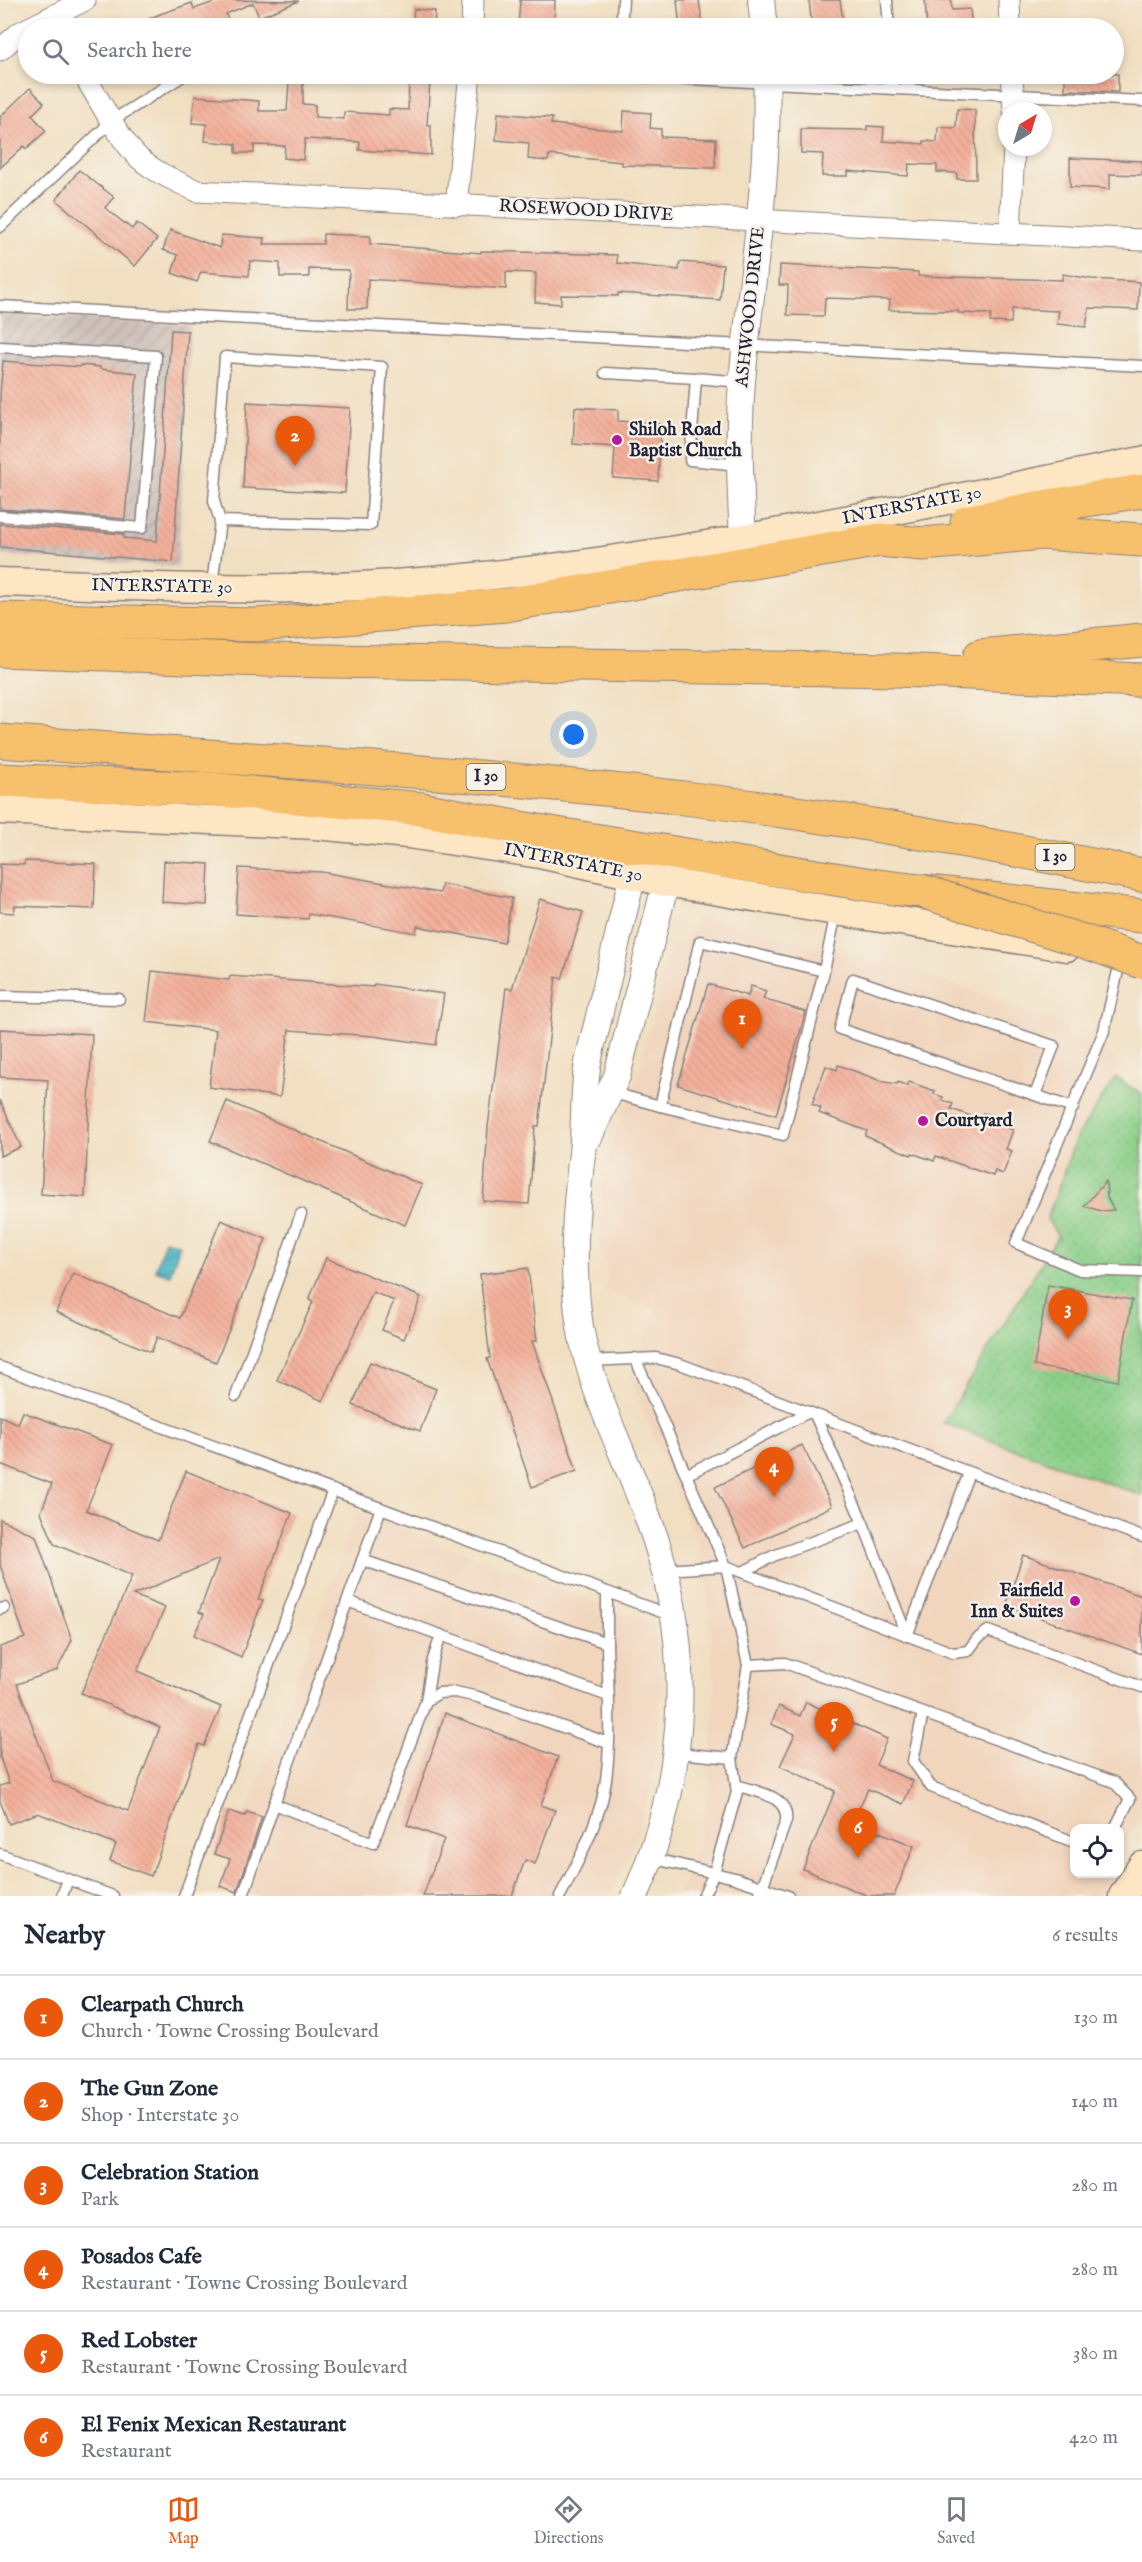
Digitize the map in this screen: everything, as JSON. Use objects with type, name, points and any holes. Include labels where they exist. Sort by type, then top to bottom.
[{"type":"highway","points":[[0,619],[256,625],[506,605],[880,540],[1037,508],[1142,491]]},
{"type":"highway","points":[[880,540],[923,544],[1043,533],[1142,540]]},
{"type":"highway","points":[[857,669],[1142,640]]},
{"type":"highway","points":[[0,650],[266,660],[857,669],[1142,680]]},
{"type":"highway","name":"I 30","points":[[0,741],[422,770],[694,799],[969,840],[1142,875]]},
{"type":"highway","points":[[0,780],[210,789],[399,807],[628,859],[1142,916]]},
{"type":"highway","points":[[921,891],[1136,956]]},
{"type":"main road","name":"INTERSTATE 30","points":[[0,582],[211,589],[291,589],[395,584],[553,567],[743,540],[1142,461]]},
{"type":"main road","name":"INTERSTATE 30","points":[[0,810],[316,825],[397,832],[540,854],[628,859],[666,882],[1074,949],[1136,956]]},
{"type":"main road","points":[[1123,1896],[1142,1866]]},
{"type":"street","points":[[58,18],[85,0]]},
{"type":"street","points":[[472,18],[473,0]]},
{"type":"street","points":[[761,0],[763,18]]},
{"type":"street","points":[[1009,0],[1010,18]]},
{"type":"street","points":[[0,50],[18,34]]},
{"type":"street","name":"ROSEWOOD DRIVE","points":[[89,84],[129,146],[141,159],[169,178],[197,191],[1142,240]]},
{"type":"street","points":[[456,205],[469,84]]},
{"type":"street","name":"ASHWOOD DRIVE","points":[[743,540],[739,465],[742,382],[760,221],[766,84]]},
{"type":"street","points":[[1010,233],[1014,156]]},
{"type":"street","points":[[628,859],[587,1069],[582,1151],[573,1231],[577,1300],[588,1361],[597,1394],[650,1521],[665,1570],[680,1668],[677,1753],[664,1819],[635,1896]]},
{"type":"street","points":[[582,1151],[617,1076],[666,882]]},
{"type":"lane","points":[[622,18],[624,0]]},
{"type":"lane","points":[[887,0],[888,18]]},
{"type":"lane","points":[[0,227],[112,120],[170,84]]},
{"type":"lane","points":[[830,84],[1142,101]]},
{"type":"lane","points":[[893,84],[894,89]]},
{"type":"lane","points":[[0,306],[1142,366]]},
{"type":"lane","points":[[0,347],[156,357],[142,528],[0,516]]},
{"type":"lane","points":[[211,589],[220,521],[214,501],[225,357],[382,367],[372,525],[220,521]]},
{"type":"lane","points":[[605,373],[742,382]]},
{"type":"lane","points":[[696,378],[690,460],[739,465]]},
{"type":"lane","points":[[610,1092],[783,1135],[825,971],[836,911]]},
{"type":"lane","points":[[660,1106],[700,941],[825,971]]},
{"type":"lane","points":[[1136,956],[1016,1243],[1080,1270],[1142,1272]]},
{"type":"lane","points":[[1035,1095],[1054,1046],[854,979],[840,1029],[1073,1108]]},
{"type":"lane","points":[[0,996],[119,999]]},
{"type":"lane","points":[[236,1396],[301,1214]]},
{"type":"lane","points":[[635,1358],[726,1566],[748,1665],[732,1758],[737,1792],[714,1873],[703,1896]]},
{"type":"lane","points":[[588,1361],[656,1358],[680,1364],[1142,1537]]},
{"type":"lane","points":[[0,1367],[674,1617]]},
{"type":"lane","points":[[686,1475],[812,1414]]},
{"type":"lane","points":[[812,1414],[863,1523],[907,1636]]},
{"type":"lane","points":[[907,1636],[969,1473]]},
{"type":"lane","points":[[184,1896],[333,1490]]},
{"type":"lane","points":[[243,1896],[381,1508]]},
{"type":"lane","points":[[743,1572],[773,1557],[863,1523]]},
{"type":"lane","points":[[362,1560],[607,1643]]},
{"type":"lane","points":[[665,1570],[726,1566],[953,1653],[968,1651],[977,1639],[988,1631],[1142,1687]]},
{"type":"lane","points":[[560,1896],[584,1852],[601,1802],[608,1743],[607,1592]]},
{"type":"lane","points":[[347,1601],[608,1696]]},
{"type":"lane","points":[[274,1804],[373,1843],[426,1701],[432,1663],[441,1635]]},
{"type":"lane","points":[[748,1665],[785,1663],[1114,1782],[1130,1799],[1117,1824]]},
{"type":"lane","points":[[426,1701],[439,1693],[455,1692],[478,1697],[608,1743]]},
{"type":"lane","points":[[923,1713],[913,1761],[931,1787],[1070,1840]]},
{"type":"lane","points":[[677,1753],[732,1758]]},
{"type":"lane","points":[[736,1785],[776,1798],[784,1804],[787,1812],[786,1821],[760,1891]]},
{"type":"lane","points":[[0,1854],[113,1896]]},
{"type":"lane","points":[[651,1858],[714,1873],[760,1891],[788,1896]]},
{"type":"lane","points":[[62,1896],[68,1880]]},
{"type":"shaded area","points":[[0,314],[190,325],[178,567],[0,555]]},
{"type":"shaded area","points":[[698,915],[906,968],[1068,1024],[1065,1035],[1111,1054],[1120,1064],[1116,1077],[1142,1095],[1142,1813],[1124,1847],[1124,1824],[1070,1824],[1070,1878],[1107,1878],[1096,1896],[678,1896],[693,1858],[710,1784],[715,1683],[707,1590],[699,1548],[629,1375],[656,1309],[604,1290],[609,1277],[599,1244],[603,1180],[613,1141],[638,1075],[671,941],[683,944],[693,930]]},
{"type":"shaded area","points":[[357,1512],[655,1624],[661,1677],[658,1734],[651,1787],[634,1842],[611,1896],[216,1896]]},
{"type":"green space","points":[[1116,1077],[1142,1095],[1142,1496],[943,1423],[1058,1236],[1047,1219],[1076,1138]]},
{"type":"water","points":[[165,1240],[180,1245],[170,1275],[155,1270]]},
{"type":"building","points":[[220,0],[299,1],[259,17],[253,3],[226,14],[227,18],[151,18],[192,3],[194,9]]},
{"type":"building","points":[[520,0],[555,0],[554,18],[519,18]]},
{"type":"building","points":[[677,0],[699,0],[702,18],[679,18]]},
{"type":"building","points":[[809,0],[840,0],[843,18],[811,18]]},
{"type":"building","points":[[925,0],[951,0],[952,10],[970,9],[971,18],[926,18]]},
{"type":"building","points":[[414,9],[435,11],[435,18],[413,18]]},
{"type":"building","points":[[289,84],[303,84],[303,104],[315,105],[315,117],[344,119],[344,112],[389,115],[389,109],[408,110],[409,84],[430,84],[427,125],[431,125],[431,155],[359,150],[360,142],[305,139],[303,160],[284,158],[285,146],[254,145],[254,153],[236,153],[236,144],[205,141],[207,124],[192,123],[195,96],[259,101],[259,111],[287,111]]},
{"type":"building","points":[[1065,84],[1118,84],[1118,92],[1065,90]]},
{"type":"building","points":[[30,88],[44,103],[32,115],[46,131],[26,149],[24,146],[0,168],[0,117]]},
{"type":"building","points":[[957,109],[975,110],[976,179],[957,179],[957,173],[937,172],[937,165],[909,164],[908,176],[848,171],[848,176],[822,176],[823,154],[801,153],[801,129],[867,130],[867,126],[884,127],[883,141],[924,144],[924,141],[937,142],[938,127],[956,128]]},
{"type":"building","points":[[624,111],[651,113],[650,128],[661,129],[661,137],[716,139],[715,168],[622,165],[622,162],[549,155],[548,161],[528,159],[529,143],[496,140],[498,113],[552,118],[551,124],[623,131]]},
{"type":"building","points":[[1070,158],[1142,161],[1142,175],[1110,174],[1110,189],[1070,187]]},
{"type":"building","points":[[79,170],[114,197],[105,208],[132,229],[137,223],[157,239],[135,266],[56,200]]},
{"type":"building","points":[[170,230],[220,248],[221,235],[265,238],[264,244],[323,244],[323,234],[370,236],[370,244],[481,253],[481,251],[617,255],[617,263],[679,270],[680,262],[723,265],[720,300],[618,293],[618,296],[561,295],[561,304],[535,302],[536,273],[506,272],[506,289],[368,279],[367,309],[348,309],[349,270],[309,269],[309,277],[280,277],[280,263],[250,261],[249,276],[201,272],[197,282],[172,273],[178,255],[163,250]]},
{"type":"building","points":[[780,265],[918,272],[918,276],[1062,280],[1063,274],[1092,279],[1139,282],[1138,310],[1089,308],[1086,327],[1057,324],[1059,311],[1012,309],[1011,323],[990,322],[991,314],[889,310],[890,300],[825,298],[824,316],[787,315],[788,285],[779,285]]},
{"type":"building","points":[[171,330],[188,331],[173,562],[0,547],[0,524],[124,534],[124,538],[157,541]]},
{"type":"building","points":[[3,361],[80,367],[80,365],[137,373],[125,519],[0,509],[0,394]]},
{"type":"building","points":[[247,402],[350,408],[345,493],[243,488]]},
{"type":"building","name":"Shiloh Road Baptist Church","points":[[575,407],[618,410],[618,421],[661,424],[658,481],[613,478],[615,447],[573,444]]},
{"type":"building","points":[[25,861],[96,864],[94,909],[15,906],[14,913],[0,912],[0,864],[24,865]]},
{"type":"building","points":[[164,861],[209,864],[207,905],[162,902]]},
{"type":"building","points":[[239,868],[322,872],[440,893],[442,884],[512,898],[504,943],[417,926],[416,933],[309,914],[308,919],[236,914]]},
{"type":"building","points":[[540,899],[583,912],[562,979],[556,977],[539,1126],[535,1126],[529,1204],[483,1201],[488,1127],[506,988],[512,989]]},
{"type":"building","points":[[152,971],[229,980],[230,976],[373,987],[374,984],[444,994],[436,1045],[373,1036],[289,1030],[280,1097],[209,1087],[216,1030],[146,1022]]},
{"type":"building","points":[[708,984],[748,996],[751,986],[766,991],[763,999],[806,1012],[776,1115],[678,1085]]},
{"type":"building","points":[[0,1029],[92,1034],[85,1197],[41,1194],[48,1080],[0,1077]]},
{"type":"building","name":"Courtyard","points":[[838,1065],[884,1082],[897,1084],[898,1082],[907,1086],[909,1082],[935,1091],[934,1094],[943,1097],[942,1100],[953,1104],[951,1109],[980,1119],[983,1113],[1009,1123],[1007,1128],[1013,1130],[1006,1149],[1012,1151],[1003,1174],[995,1171],[993,1176],[936,1156],[934,1161],[912,1153],[911,1155],[865,1136],[867,1131],[819,1113],[821,1108],[812,1104],[826,1066],[837,1070]]},
{"type":"building","points":[[0,1100],[21,1147],[0,1156]]},
{"type":"building","points":[[227,1101],[422,1185],[405,1225],[210,1141]]},
{"type":"building","points":[[1106,1181],[1107,1198],[1114,1210],[1101,1211],[1084,1206]]},
{"type":"building","points":[[221,1220],[266,1239],[216,1362],[157,1337],[151,1352],[56,1312],[73,1273],[180,1318]]},
{"type":"building","points":[[326,1258],[421,1297],[404,1339],[382,1330],[394,1301],[373,1292],[323,1401],[277,1380],[313,1302],[309,1300]]},
{"type":"building","points":[[528,1268],[537,1341],[532,1341],[577,1471],[532,1487],[487,1359],[490,1358],[480,1274]]},
{"type":"building","points":[[1048,1285],[1132,1300],[1118,1381],[1034,1366]]},
{"type":"building","points":[[370,1362],[436,1389],[420,1431],[353,1405]]},
{"type":"building","points":[[23,1412],[113,1445],[86,1510],[158,1540],[186,1471],[292,1513],[258,1599],[263,1600],[241,1657],[194,1635],[204,1614],[199,1612],[219,1559],[133,1595],[165,1608],[137,1671],[221,1707],[204,1746],[199,1744],[151,1876],[110,1861],[116,1844],[38,1813],[9,1824],[0,1801],[0,1786],[9,1783],[0,1758],[0,1647],[25,1638],[0,1565],[0,1519],[36,1536],[72,1640],[57,1670],[17,1684],[53,1781],[128,1811],[160,1727],[81,1693],[132,1576],[54,1544],[41,1512],[52,1484],[0,1464],[0,1416],[18,1424]]},
{"type":"building","points":[[802,1445],[832,1506],[745,1548],[715,1487]]},
{"type":"building","name":"Fairfield Inn & Suites","points":[[1023,1555],[1142,1596],[1142,1654],[1006,1606]]},
{"type":"building","points":[[806,1702],[887,1739],[876,1765],[913,1781],[903,1804],[868,1789],[853,1821],[914,1846],[894,1896],[868,1896],[803,1869],[835,1791],[780,1766],[795,1734],[771,1724],[779,1706],[800,1716]]},
{"type":"building","points":[[445,1713],[558,1757],[541,1805],[555,1810],[535,1864],[525,1860],[512,1896],[423,1896],[444,1839],[407,1825]]},
{"type":"building","points":[[229,1811],[245,1816],[247,1812],[262,1817],[237,1892],[220,1886],[230,1859],[214,1854]]},
{"type":"place","name":"Shiloh Road Baptist Church","points":[[617,440]]},
{"type":"place","name":"The Gun Zone","points":[[295,466]]},
{"type":"place","name":"Clearpath Church","points":[[742,1049]]},
{"type":"place","name":"Courtyard","points":[[923,1121]]},
{"type":"place","name":"Celebration Station","points":[[1068,1339]]},
{"type":"place","name":"Posados Cafe","points":[[774,1497]]},
{"type":"place","name":"Fairfield Inn & Suites","points":[[1075,1601]]},
{"type":"place","name":"Red Lobster","points":[[834,1752]]},
{"type":"place","name":"El Fenix Mexican Restaurant","points":[[858,1858]]}]
